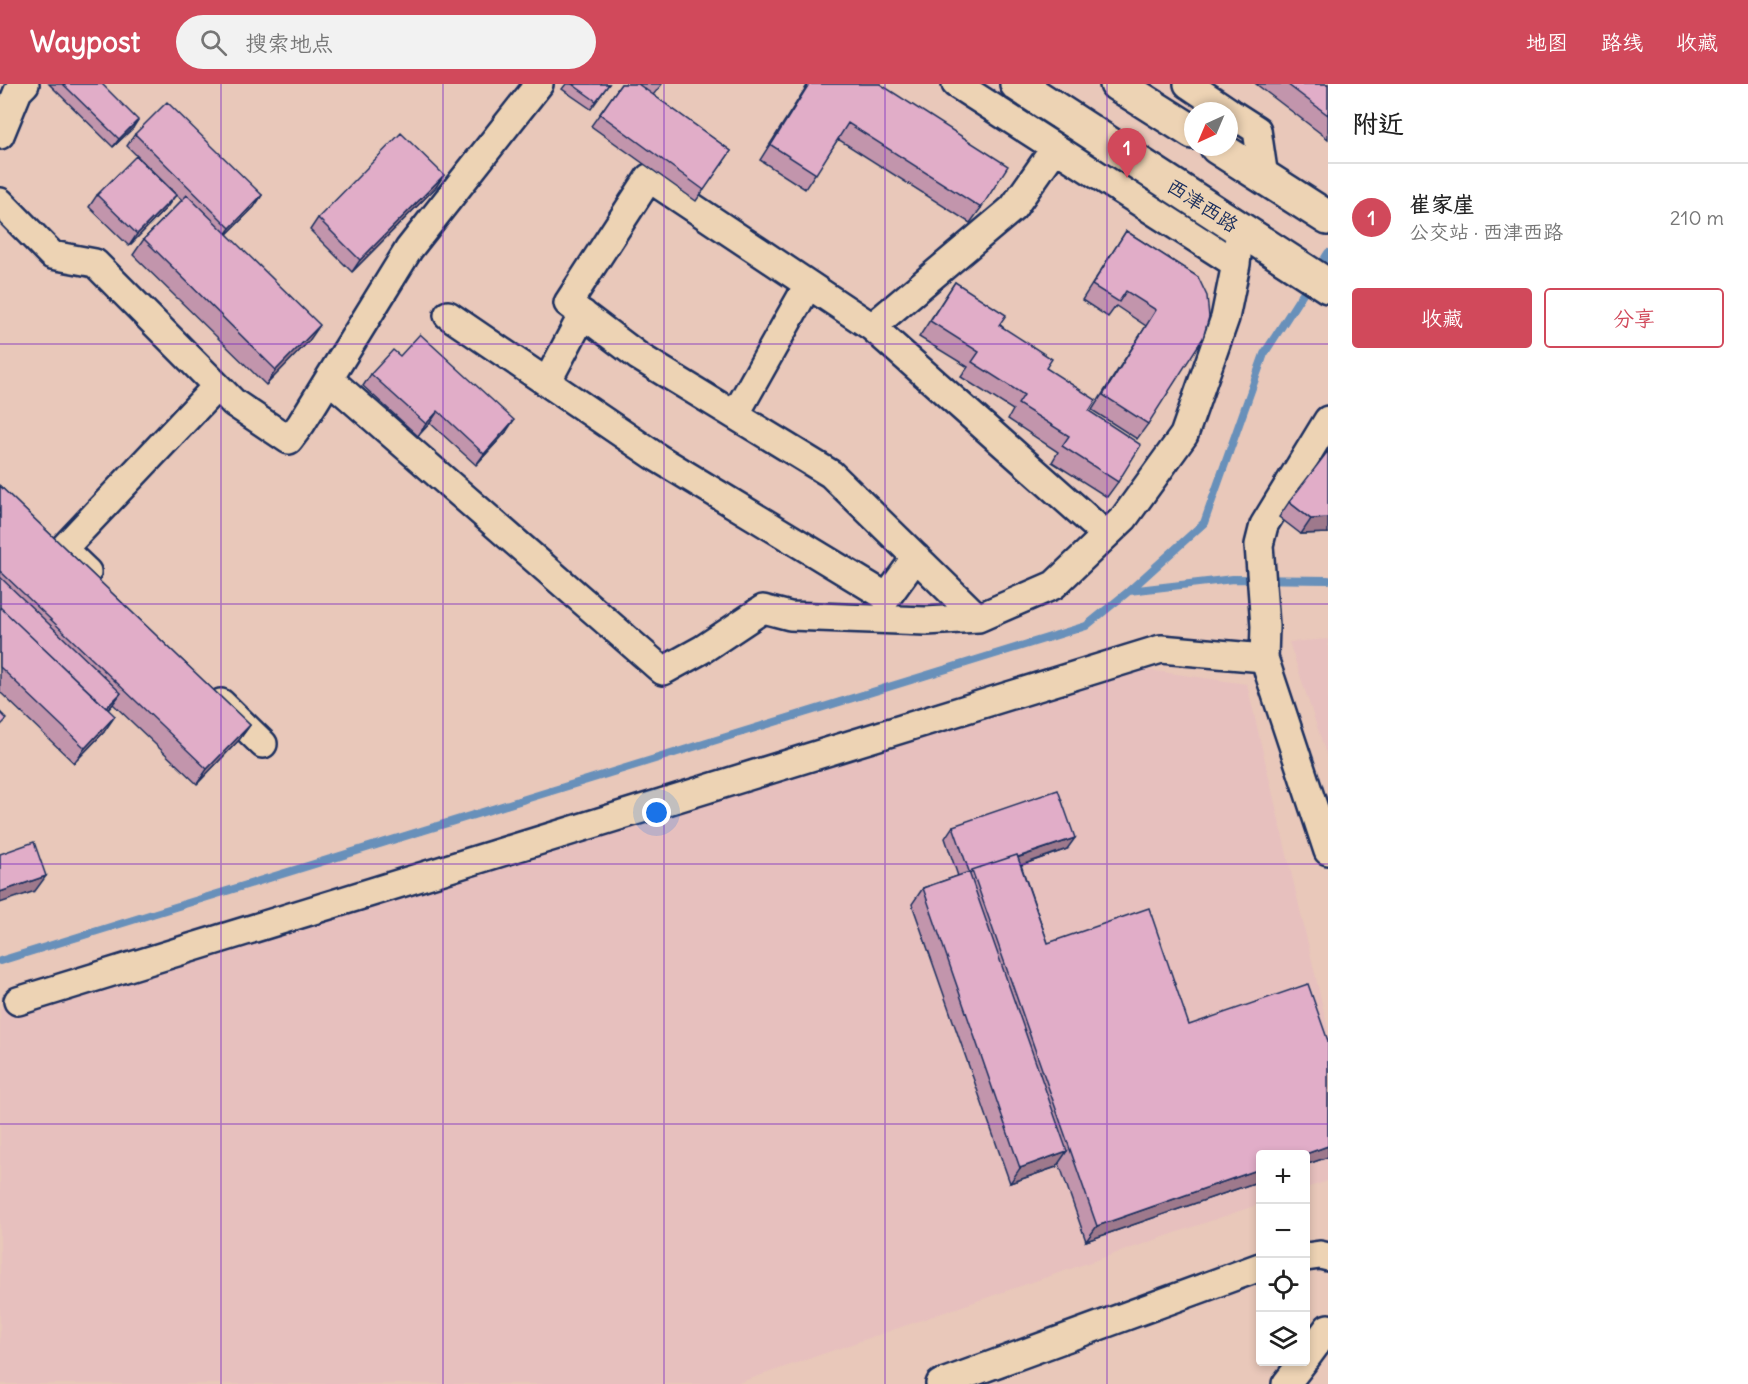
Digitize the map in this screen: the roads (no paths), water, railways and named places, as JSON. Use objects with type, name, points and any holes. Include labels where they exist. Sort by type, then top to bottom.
[{"type":"main road","name":"西津西路","points":[[1017,84],[1328,286]]},
{"type":"main road","points":[[1117,84],[1184,126]]},
{"type":"main road","points":[[1231,156],[1328,218]]},
{"type":"street","points":[[0,135],[18,91],[25,84]]},
{"type":"street","points":[[0,202],[52,255],[95,263],[234,403],[289,440],[410,249],[539,84]]},
{"type":"street","points":[[956,84],[1236,264]]},
{"type":"street","points":[[1188,84],[1215,102]]},
{"type":"street","points":[[1238,118],[1257,130],[1275,184]]},
{"type":"street","points":[[872,327],[1013,208],[1056,148]]},
{"type":"street","points":[[978,618],[831,474],[638,356],[568,303],[649,178],[872,327],[1106,535]]},
{"type":"street","points":[[329,379],[663,671],[703,649],[763,609],[790,616],[926,621],[978,618],[1054,585],[1124,518],[1184,435],[1225,318],[1236,264],[1250,236]]},
{"type":"street","points":[[735,415],[808,285]]},
{"type":"street","points":[[547,382],[583,314]]},
{"type":"street","points":[[448,315],[658,458],[887,597],[916,557]]},
{"type":"street","points":[[105,590],[63,549],[217,386]]},
{"type":"street","points":[[1328,420],[1264,525],[1259,545],[1265,626],[1264,658],[1328,852]]},
{"type":"street","points":[[18,1001],[1161,649],[1264,658]]},
{"type":"street","points":[[205,687],[263,744]]},
{"type":"street","points":[[1310,1256],[1328,1257]]},
{"type":"street","points":[[940,1384],[1256,1268]]},
{"type":"street","points":[[1310,1351],[1328,1328]]},
{"type":"street","points":[[1286,1384],[1300,1366]]},
{"type":"waterway","points":[[1318,269],[1328,253]]},
{"type":"waterway","points":[[1129,591],[1204,523],[1264,354],[1310,282]]},
{"type":"waterway","points":[[0,961],[1086,626],[1129,591],[1233,579],[1328,580]]},
{"type":"place","name":"崔家崖","points":[[1127,178]]}]
